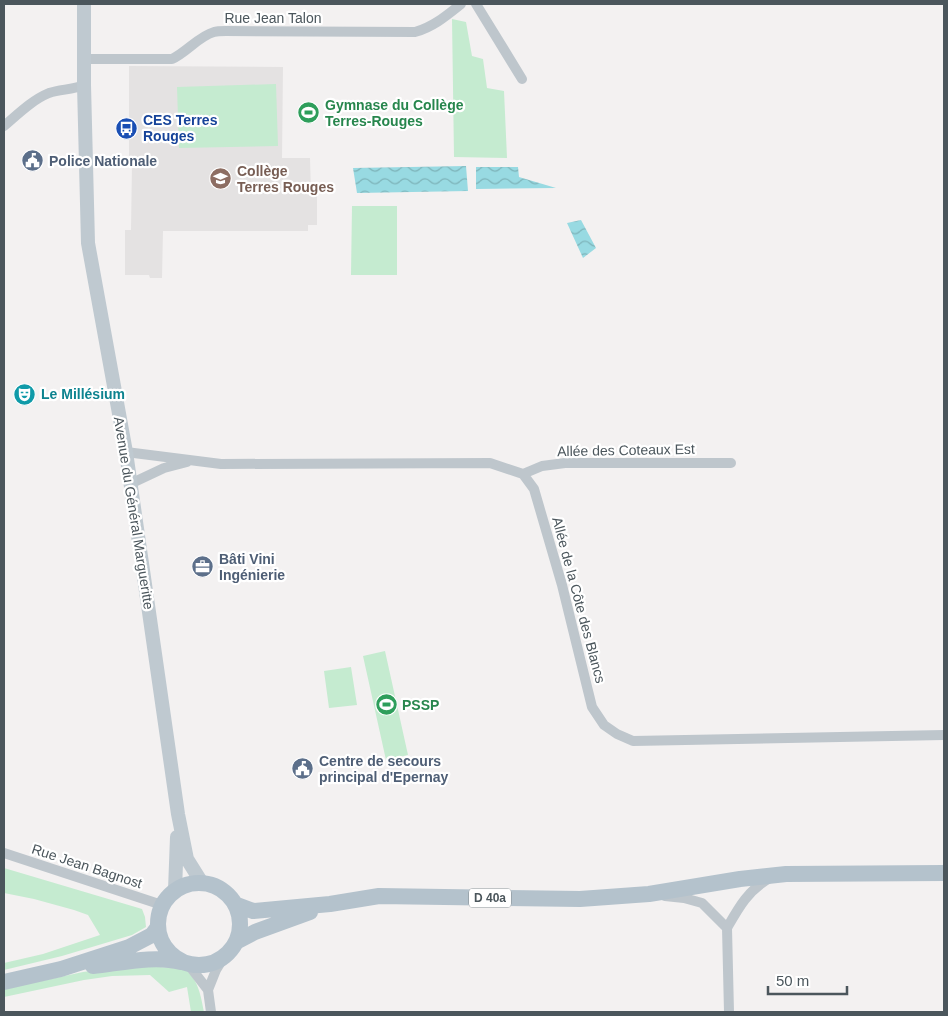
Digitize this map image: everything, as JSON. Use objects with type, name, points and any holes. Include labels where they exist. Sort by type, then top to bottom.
[{"type":"main road","name":"D 40a","points":[[237,905],[253,911],[330,904],[379,896],[580,899],[650,894],[775,875],[814,872],[944,873]]},
{"type":"main road","points":[[4,982],[61,969],[129,947],[152,935],[158,927],[162,905],[168,896],[184,885],[202,883],[221,889],[237,905],[241,929],[231,950],[217,962],[202,965],[172,959],[146,960],[61,969]]},
{"type":"main road","name":"D 40a","points":[[236,942],[255,932],[330,904]]},
{"type":"main road","points":[[158,927],[164,945],[173,956],[185,963]]},
{"type":"street","name":"Avenue du Général Margueritte","points":[[84,4],[88,243],[126,452],[186,859],[202,883]]},
{"type":"street","name":"Rue Jean Talon","points":[[85,59],[172,58],[182,54],[213,32],[415,32],[427,29],[461,4]]},
{"type":"street","points":[[476,4],[522,80]]},
{"type":"street","points":[[4,126],[39,98],[51,93],[73,90],[84,85]]},
{"type":"street","points":[[126,452],[222,464],[490,463],[523,474]]},
{"type":"street","points":[[130,484],[164,468],[190,461]]},
{"type":"street","name":"Allée des Coteaux Est","points":[[523,474],[542,466],[565,463],[731,463]]},
{"type":"street","name":"Allée de la Côte des Blancs","points":[[523,474],[534,489],[562,585],[592,707],[604,725],[617,734],[633,741],[944,735]]},
{"type":"street","name":"Avenue du Général Margueritte","points":[[175,890],[178,814]]},
{"type":"street","name":"Rue Jean Bagnost","points":[[4,853],[162,905]]},
{"type":"street","points":[[729,1012],[728,928],[744,898],[760,884],[775,875]]},
{"type":"street","points":[[650,894],[684,898],[702,903],[728,928]]},
{"type":"street","points":[[208,990],[216,970],[224,957]]},
{"type":"street","points":[[185,963],[208,990],[212,1012]]},
{"type":"shaded area","name":"Collège Terres Rouges","points":[[129,66],[283,67],[282,158],[310,158],[311,194],[317,194],[317,225],[308,225],[308,231],[163,231],[162,278],[150,278],[149,275],[125,275],[125,230],[131,230],[132,164],[129,164]]},
{"type":"green space","points":[[452,19],[466,22],[472,56],[483,59],[487,88],[504,91],[507,158],[454,157]]},
{"type":"green space","points":[[276,84],[278,146],[179,148],[177,87]]},
{"type":"green space","points":[[352,206],[397,206],[397,275],[351,275]]},
{"type":"green space","name":"PSSP","points":[[385,651],[408,755],[386,760],[363,656]]},
{"type":"green space","points":[[351,667],[357,705],[329,708],[324,671]]},
{"type":"green space","points":[[4,868],[142,909],[146,927],[132,935],[62,956],[4,970],[4,963],[43,954],[100,935],[88,915],[34,899],[4,893]]},
{"type":"green space","points":[[134,965],[185,969],[196,983],[204,1012],[191,1012],[187,987],[169,992],[150,975],[112,976],[84,980],[4,997],[4,989],[83,972]]},
{"type":"water","points":[[466,166],[468,191],[357,193],[353,168]]},
{"type":"water","points":[[476,167],[518,167],[519,177],[556,188],[476,189]]},
{"type":"water","points":[[581,220],[596,248],[583,258],[567,223]]},
{"type":"place","name":"Gymnase du Collège Terres-Rouges","points":[[309,113]]},
{"type":"place","name":"CES Terres Rouges","points":[[127,128]]},
{"type":"place","name":"Police Nationale","points":[[33,161]]},
{"type":"place","name":"Collège Terres Rouges","points":[[221,179]]},
{"type":"place","name":"Le Millésium","points":[[25,394]]},
{"type":"place","name":"Bâti Vini Ingénierie","points":[[203,567]]},
{"type":"place","name":"PSSP","points":[[386,705]]},
{"type":"place","name":"Centre de secours principal d'Epernay","points":[[303,769]]}]
